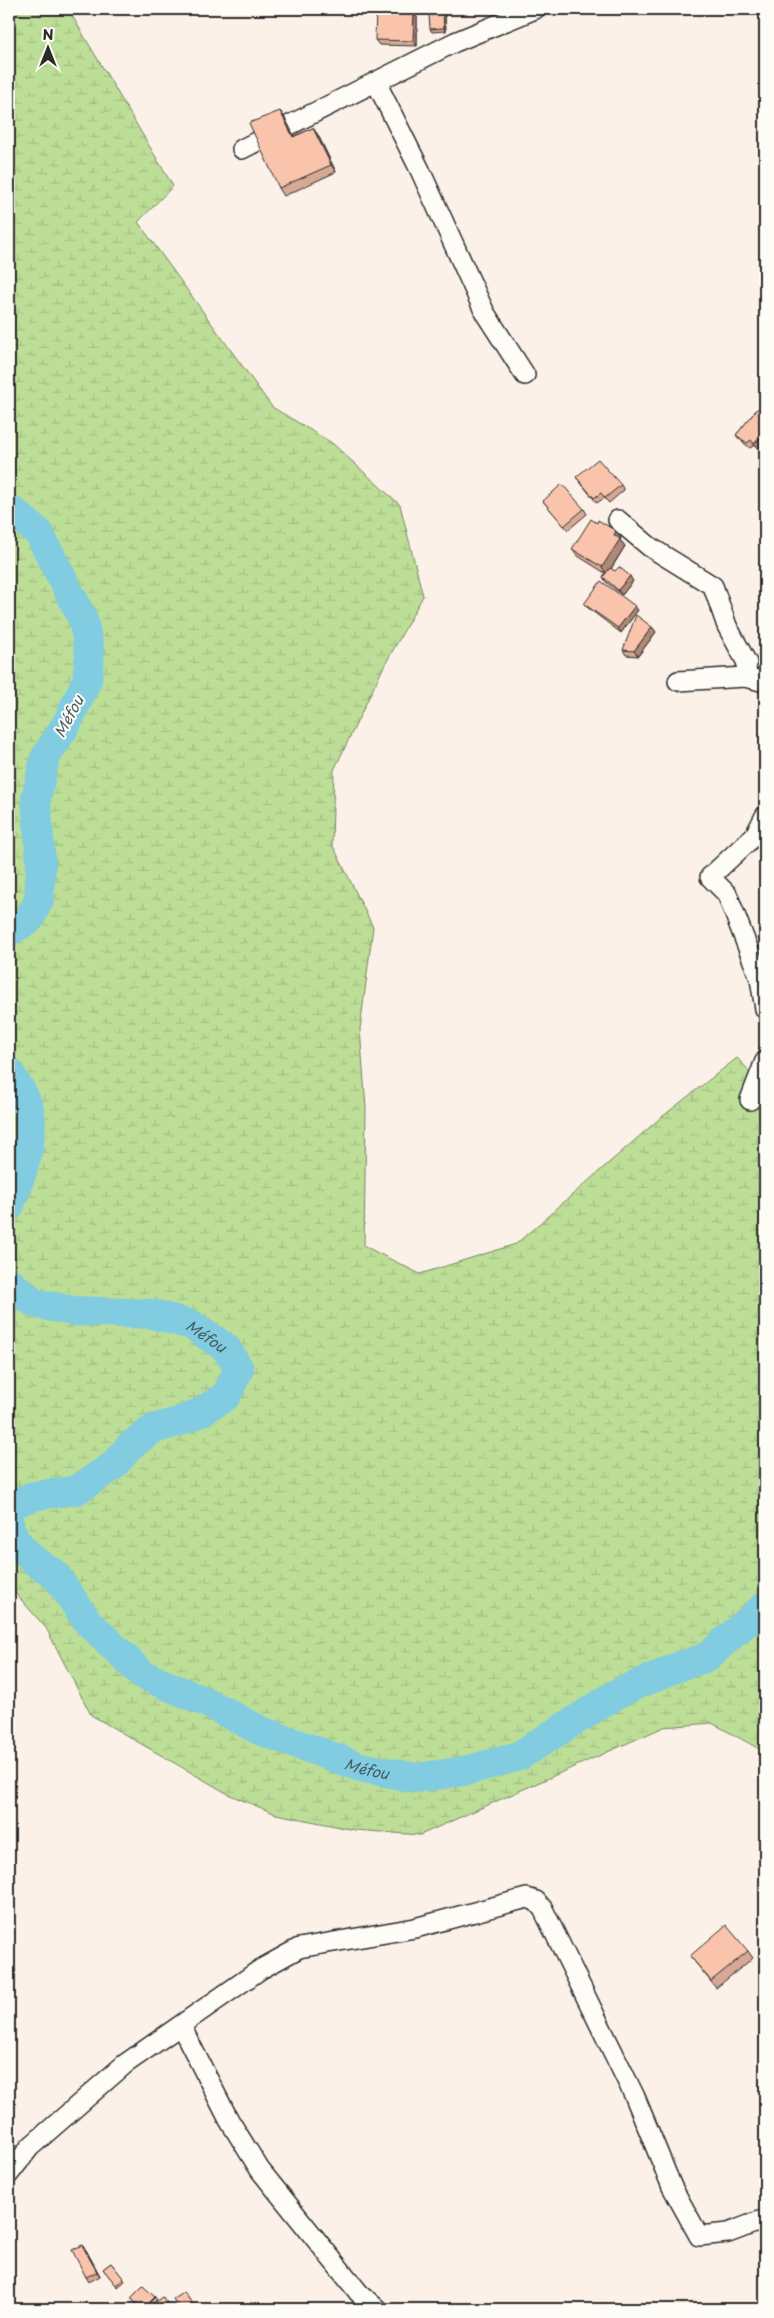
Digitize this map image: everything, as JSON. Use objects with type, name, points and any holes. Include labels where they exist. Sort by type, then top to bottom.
[{"type":"street","points":[[242,149],[455,42],[535,9]]},
{"type":"street","points":[[376,82],[420,170],[485,313],[525,375]]},
{"type":"street","points":[[618,520],[650,547],[713,586],[727,626],[747,663],[744,677]]},
{"type":"street","points":[[678,681],[744,677],[765,682]]},
{"type":"street","points":[[765,816],[755,835],[710,877],[727,894],[760,979],[765,1008]]},
{"type":"street","points":[[750,1100],[765,1061]]},
{"type":"street","points":[[9,2174],[30,2147],[125,2064],[261,1969],[299,1948],[415,1928],[527,1898],[536,1901],[543,1909],[635,2097],[672,2187],[699,2236],[728,2234],[765,2219]]},
{"type":"street","points":[[181,2026],[229,2120],[260,2170],[359,2293],[377,2309]]},
{"type":"green space","points":[[9,9],[68,9],[173,186],[138,222],[272,407],[332,443],[400,505],[423,596],[382,670],[334,770],[332,844],[373,927],[360,1029],[366,1108],[364,1246],[420,1274],[516,1244],[658,1120],[737,1058],[765,1087],[765,1752],[712,1723],[664,1727],[420,1835],[355,1830],[276,1814],[230,1795],[91,1715],[46,1628],[9,1586]]},
{"type":"building","points":[[376,11],[414,12],[413,41],[375,40]]},
{"type":"building","points":[[443,13],[444,28],[430,29],[429,14]]},
{"type":"building","points":[[280,111],[293,137],[313,128],[331,165],[279,188],[249,123]]},
{"type":"building","points":[[758,408],[765,414],[765,432],[754,444],[751,440],[747,443],[736,435]]},
{"type":"building","points":[[598,459],[621,485],[605,498],[601,493],[594,498],[576,477]]},
{"type":"building","points":[[562,484],[584,509],[564,526],[543,501]]},
{"type":"building","points":[[591,519],[597,523],[598,520],[616,531],[614,535],[620,539],[602,567],[572,549]]},
{"type":"building","points":[[619,567],[630,576],[618,590],[603,577],[610,568],[615,571]]},
{"type":"building","points":[[601,581],[635,606],[618,628],[584,604]]},
{"type":"building","points":[[636,615],[652,627],[634,651],[623,650]]},
{"type":"building","points":[[726,1925],[748,1951],[711,1981],[690,1956]]},
{"type":"building","points":[[82,2245],[97,2272],[86,2277],[72,2250]]},
{"type":"building","points":[[111,2263],[124,2279],[116,2285],[103,2269]]},
{"type":"building","points":[[143,2286],[155,2297],[141,2309],[131,2298]]},
{"type":"building","points":[[184,2292],[194,2306],[189,2309],[180,2309],[173,2299]]},
{"type":"building","points":[[163,2297],[171,2309],[146,2309]]},
{"type":"waterway","name":"Méfou","points":[[9,511],[14,512],[39,533],[83,619],[90,653],[87,680],[67,723],[45,758],[36,799],[41,864],[39,900],[29,920],[9,931]]},
{"type":"waterway","name":"Méfou","points":[[9,1072],[28,1106],[31,1130],[26,1157],[9,1207]]},
{"type":"waterway","name":"Méfou","points":[[9,1282],[34,1303],[73,1311],[153,1314],[192,1325],[226,1348],[239,1369],[226,1396],[199,1413],[178,1422],[153,1429],[130,1446],[113,1466],[77,1490],[33,1496],[12,1505],[9,1511]]},
{"type":"waterway","name":"Méfou","points":[[9,1524],[14,1539],[33,1560],[55,1574],[87,1621],[143,1675],[208,1703],[259,1730],[360,1767],[416,1778],[465,1771],[519,1756],[620,1692],[678,1667],[707,1657],[765,1606]]}]
